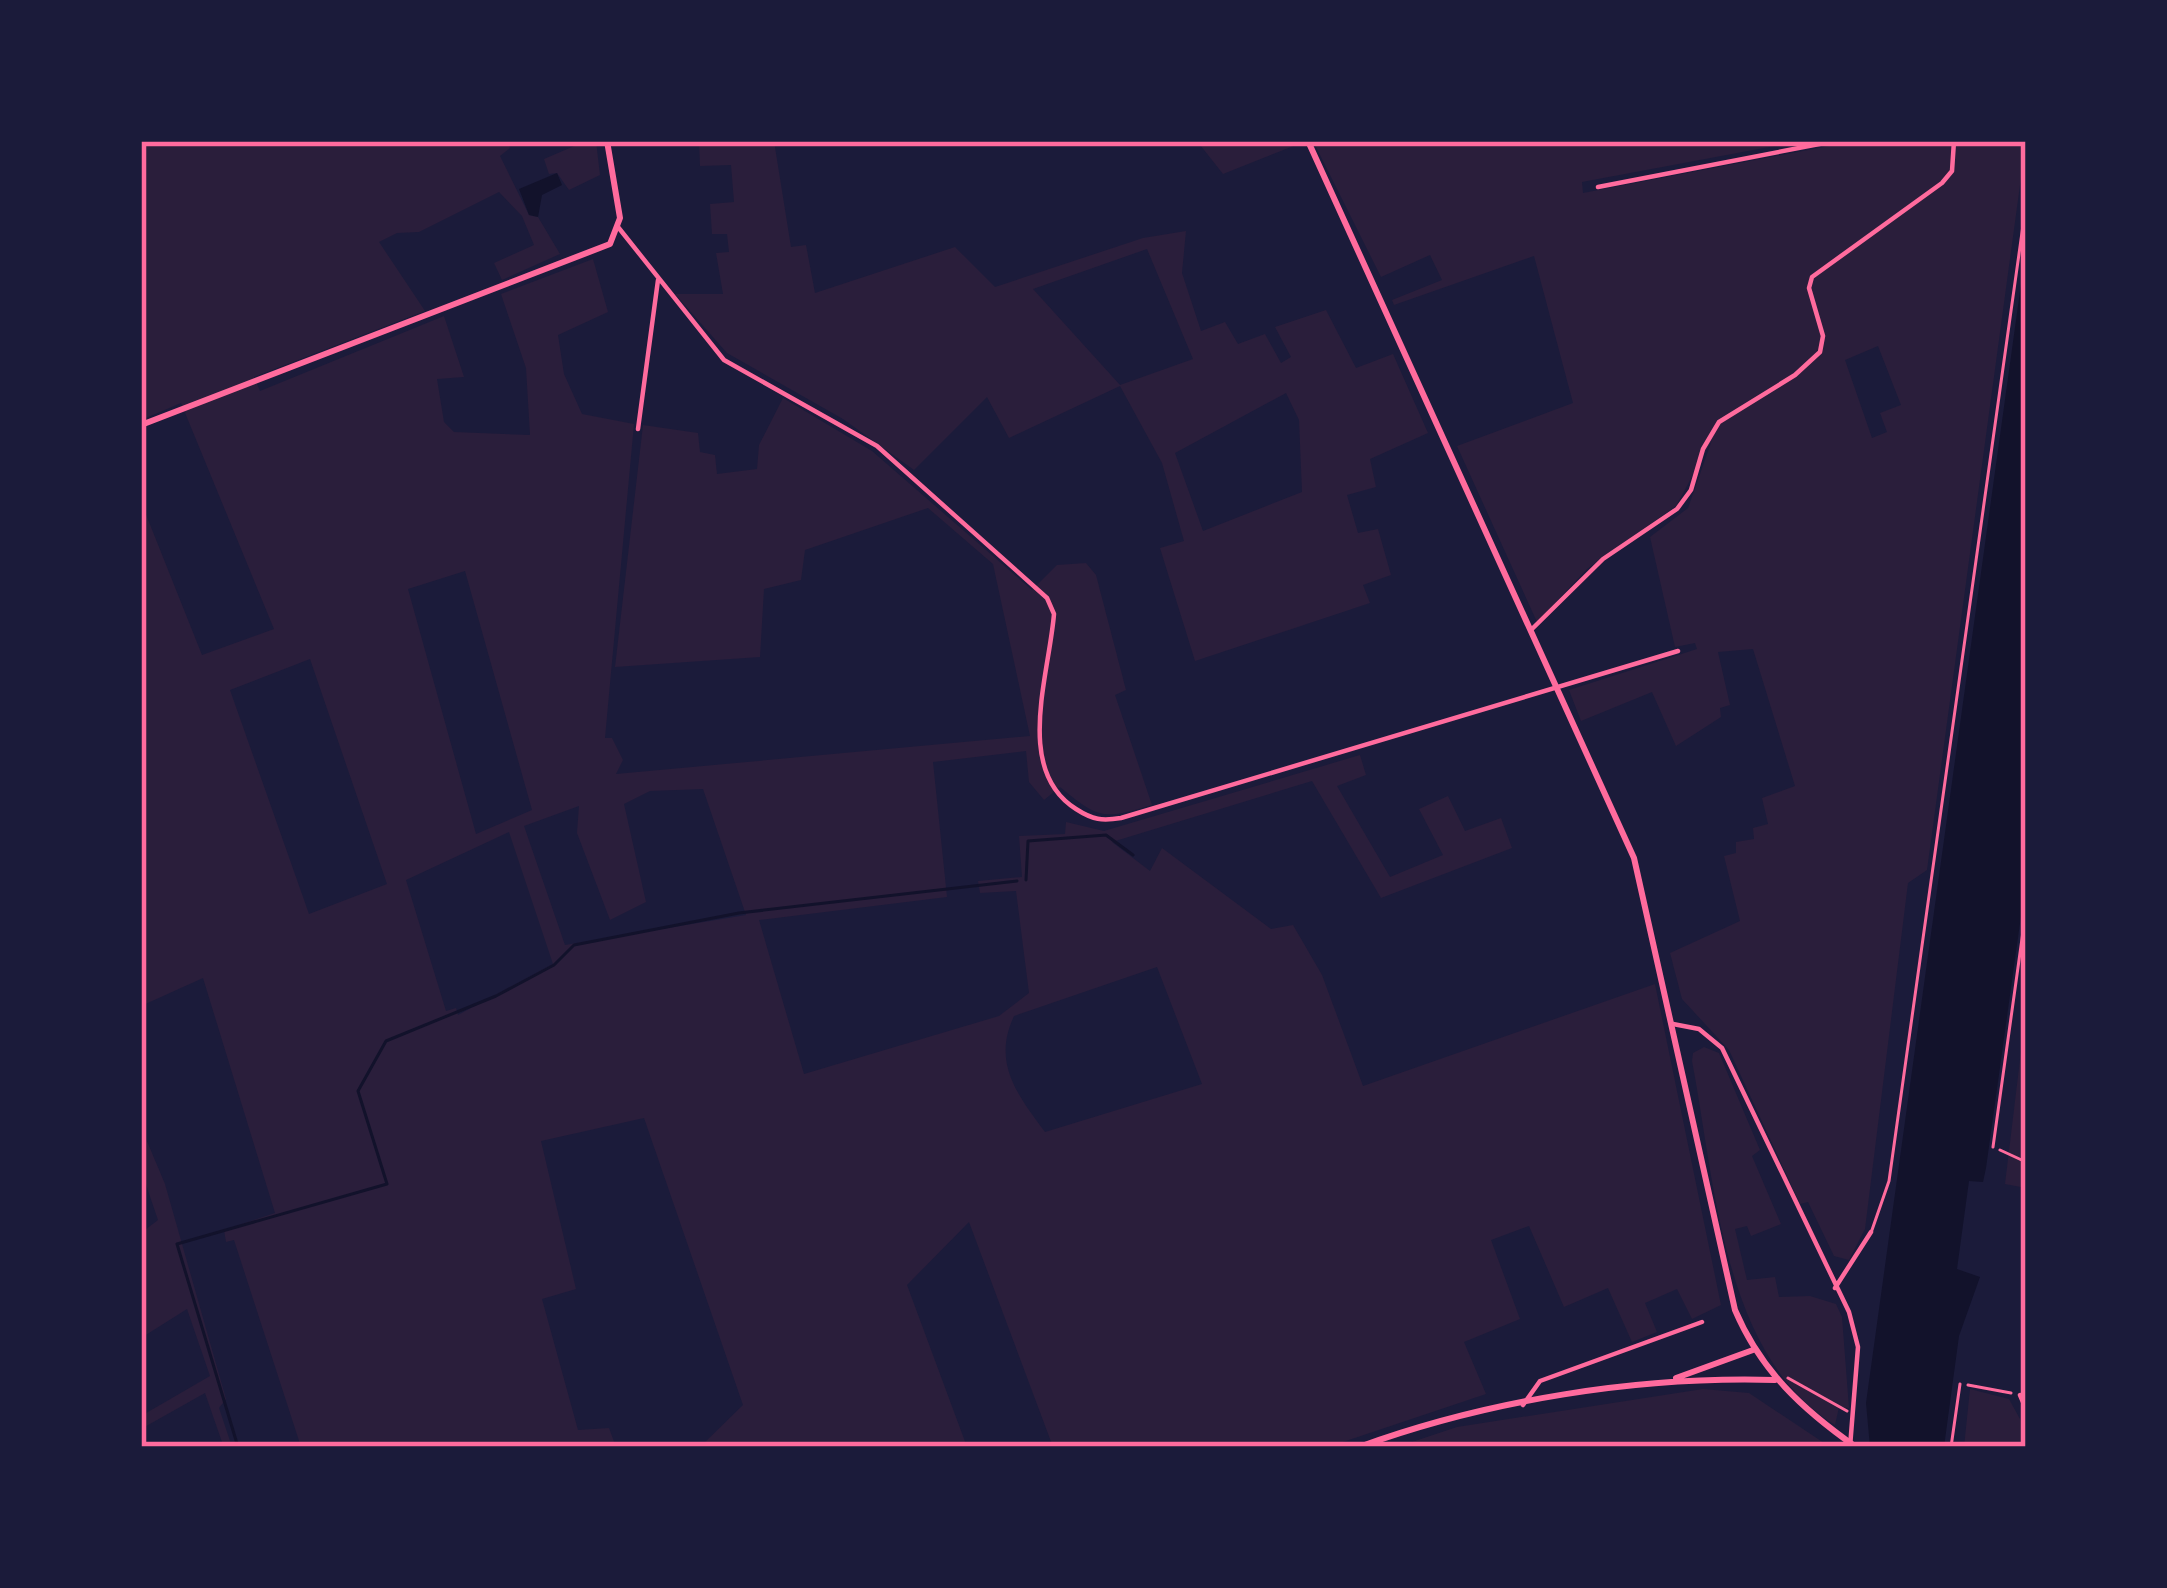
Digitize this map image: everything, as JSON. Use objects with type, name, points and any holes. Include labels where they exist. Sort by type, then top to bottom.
[{"type":"street","points":[[141,424],[605,247],[618,227],[607,141]]},
{"type":"street","points":[[1308,141],[1634,858],[1728,1288],[1754,1350],[1775,1380],[1853,1447]]},
{"type":"street","points":[[1598,187],[1835,141]]},
{"type":"street","points":[[1532,630],[1603,559],[1677,508],[1691,490],[1703,448],[1719,422],[1813,360],[1823,336],[1809,288],[1812,277],[1942,183],[1952,170],[1954,141]]},
{"type":"street","points":[[618,227],[633,239],[658,280],[724,360],[877,446],[1047,598],[1054,614],[1040,757],[1052,789],[1089,817],[1121,818],[1678,651]]},
{"type":"street","points":[[638,429],[658,280]]},
{"type":"street","points":[[1673,1024],[1700,1029],[1722,1048],[1835,1288],[1858,1347],[1853,1447]]},
{"type":"street","points":[[1835,1288],[1871,1232]]},
{"type":"street","points":[[1523,1405],[1524,1397],[1540,1381],[1702,1322]]},
{"type":"street","points":[[1673,1380],[1754,1350]]},
{"type":"street","points":[[1359,1447],[1449,1419],[1673,1380],[1775,1380]]},
{"type":"street","points":[[2020,1395],[2026,1409]]},
{"type":"lane","points":[[1871,1232],[1889,1181],[2026,204]]},
{"type":"lane","points":[[1993,1147],[2026,910]]},
{"type":"lane","points":[[1951,1447],[1960,1384]]},
{"type":"path","points":[[1993,1147],[2026,1162]]},
{"type":"path","points":[[1775,1380],[1797,1380],[1848,1412]]},
{"type":"path","points":[[1960,1384],[2020,1395]]},
{"type":"shaded area","points":[[141,141],[508,141],[510,148],[500,156],[529,215],[538,217],[560,254],[502,280],[494,263],[534,245],[522,216],[499,192],[419,232],[397,233],[379,242],[425,311],[254,377],[260,391],[444,316],[464,377],[437,379],[444,422],[454,432],[530,435],[526,368],[501,294],[593,259],[608,312],[558,335],[564,374],[582,414],[634,424],[605,738],[612,738],[623,760],[616,774],[1030,736],[993,564],[928,508],[805,550],[801,580],[764,589],[760,657],[615,667],[643,425],[698,433],[700,452],[715,455],[717,474],[757,469],[759,445],[783,398],[872,451],[1032,590],[1057,565],[1086,563],[1096,575],[1126,690],[1115,695],[1152,805],[1102,814],[1060,787],[1044,800],[1029,782],[1026,751],[933,762],[947,897],[759,920],[804,1074],[999,1016],[1029,993],[1016,891],[980,893],[978,881],[1022,877],[1019,836],[1065,834],[1066,822],[1104,831],[1360,755],[1366,775],[1337,786],[1390,877],[1443,855],[1419,809],[1448,796],[1465,831],[1501,818],[1512,848],[1381,898],[1312,781],[1112,842],[1150,871],[1162,848],[1271,929],[1293,925],[1322,975],[1363,1086],[1655,984],[1721,1305],[1692,1319],[1677,1289],[1645,1303],[1657,1332],[1632,1342],[1608,1288],[1564,1307],[1529,1226],[1491,1240],[1520,1319],[1464,1342],[1486,1394],[1328,1447],[1053,1447],[969,1222],[907,1285],[967,1447],[700,1447],[743,1405],[644,1118],[541,1141],[576,1289],[542,1299],[578,1430],[609,1428],[616,1447],[301,1447],[234,1240],[226,1242],[224,1230],[275,1213],[203,978],[141,1006],[141,502],[202,655],[274,629],[181,403],[141,420]],"holes":[[[465,571],[532,810],[476,834],[408,589]],[[310,659],[387,884],[309,914],[230,690]],[[703,789],[746,915],[565,945],[524,826],[579,806],[577,833],[610,920],[646,902],[624,804],[650,791]],[[509,832],[553,964],[458,1015],[456,1008],[446,1011],[406,880]],[[1157,967],[1202,1084],[1045,1132],[1011,1077],[1008,1033],[1014,1016]]]},
{"type":"shaded area","points":[[596,141],[600,175],[569,190],[557,173],[549,174],[544,159]]},
{"type":"shaded area","points":[[699,141],[774,141],[791,247],[806,245],[815,293],[955,247],[995,287],[1143,238],[1186,231],[1182,273],[1201,331],[1225,322],[1238,344],[1265,334],[1281,363],[1291,357],[1275,327],[1326,310],[1356,368],[1393,354],[1428,433],[1370,459],[1376,487],[1347,495],[1358,533],[1378,529],[1391,575],[1363,585],[1370,603],[1195,661],[1160,548],[1184,541],[1162,463],[1120,386],[1009,438],[987,397],[914,470],[843,419],[727,353],[675,294],[723,294],[716,253],[729,252],[727,234],[712,234],[710,204],[734,202],[731,165],[700,166]],"holes":[[[1147,249],[1193,359],[1120,385],[1033,289]],[[1286,393],[1299,420],[1302,492],[1203,531],[1175,453]]]},
{"type":"shaded area","points":[[1197,141],[1300,141],[1301,143],[1223,174]]},
{"type":"shaded area","points":[[1313,141],[1802,141],[1582,182],[1583,193],[1855,141],[2026,141],[1927,870],[1908,883],[1865,1229],[1849,1260],[1834,1256],[1808,1202],[1800,1204],[1729,1050],[1682,999],[1670,953],[1740,921],[1724,856],[1736,853],[1736,842],[1754,839],[1753,828],[1768,824],[1762,798],[1795,786],[1753,649],[1718,652],[1730,705],[1720,708],[1721,717],[1676,746],[1652,692],[1581,721],[1569,690],[1697,649],[1695,643],[1675,647],[1650,537],[1688,508],[1712,440],[1676,506],[1587,569],[1537,622],[1457,446],[1573,403],[1534,256],[1394,305],[1392,300],[1442,280],[1430,255],[1381,277]],"holes":[[[1878,346],[1901,405],[1880,413],[1887,432],[1872,438],[1845,360]]]},
{"type":"shaded area","points":[[557,173],[562,185],[542,195],[538,217],[529,215],[519,189]]},
{"type":"shaded area","points":[[2026,248],[2026,880],[1986,1168],[1983,1182],[1969,1181],[1957,1269],[1980,1277],[1959,1336],[1944,1447],[1870,1447],[1866,1403]]},
{"type":"shaded area","points":[[2026,1010],[2026,1188],[2005,1184]]},
{"type":"shaded area","points":[[1704,1047],[1719,1053],[1760,1150],[1752,1156],[1781,1224],[1751,1236],[1747,1226],[1735,1229],[1747,1280],[1775,1277],[1779,1297],[1810,1296],[1836,1304],[1842,1317],[1849,1408],[1839,1407],[1835,1425],[1797,1394],[1768,1356],[1746,1311],[1718,1210],[1692,1061],[1693,1053]]},
{"type":"shaded area","points":[[141,1127],[165,1184],[226,1399],[219,1408],[231,1444],[223,1445],[205,1393],[141,1429],[141,1416],[210,1376],[187,1309],[141,1338],[141,1233],[158,1220],[141,1170]]},
{"type":"shaded area","points":[[1703,1389],[1749,1393],[1830,1447],[1397,1447],[1457,1427]]},
{"type":"shaded area","points":[[1970,1389],[2009,1399],[2026,1430],[2026,1447],[1964,1447]]},
{"type":"waterway","points":[[1026,880],[1028,841],[1106,835],[1133,855]]},
{"type":"waterway","points":[[238,1447],[177,1244],[387,1184],[358,1091],[386,1041],[496,996],[554,965],[574,945],[739,913],[1017,881]]}]
